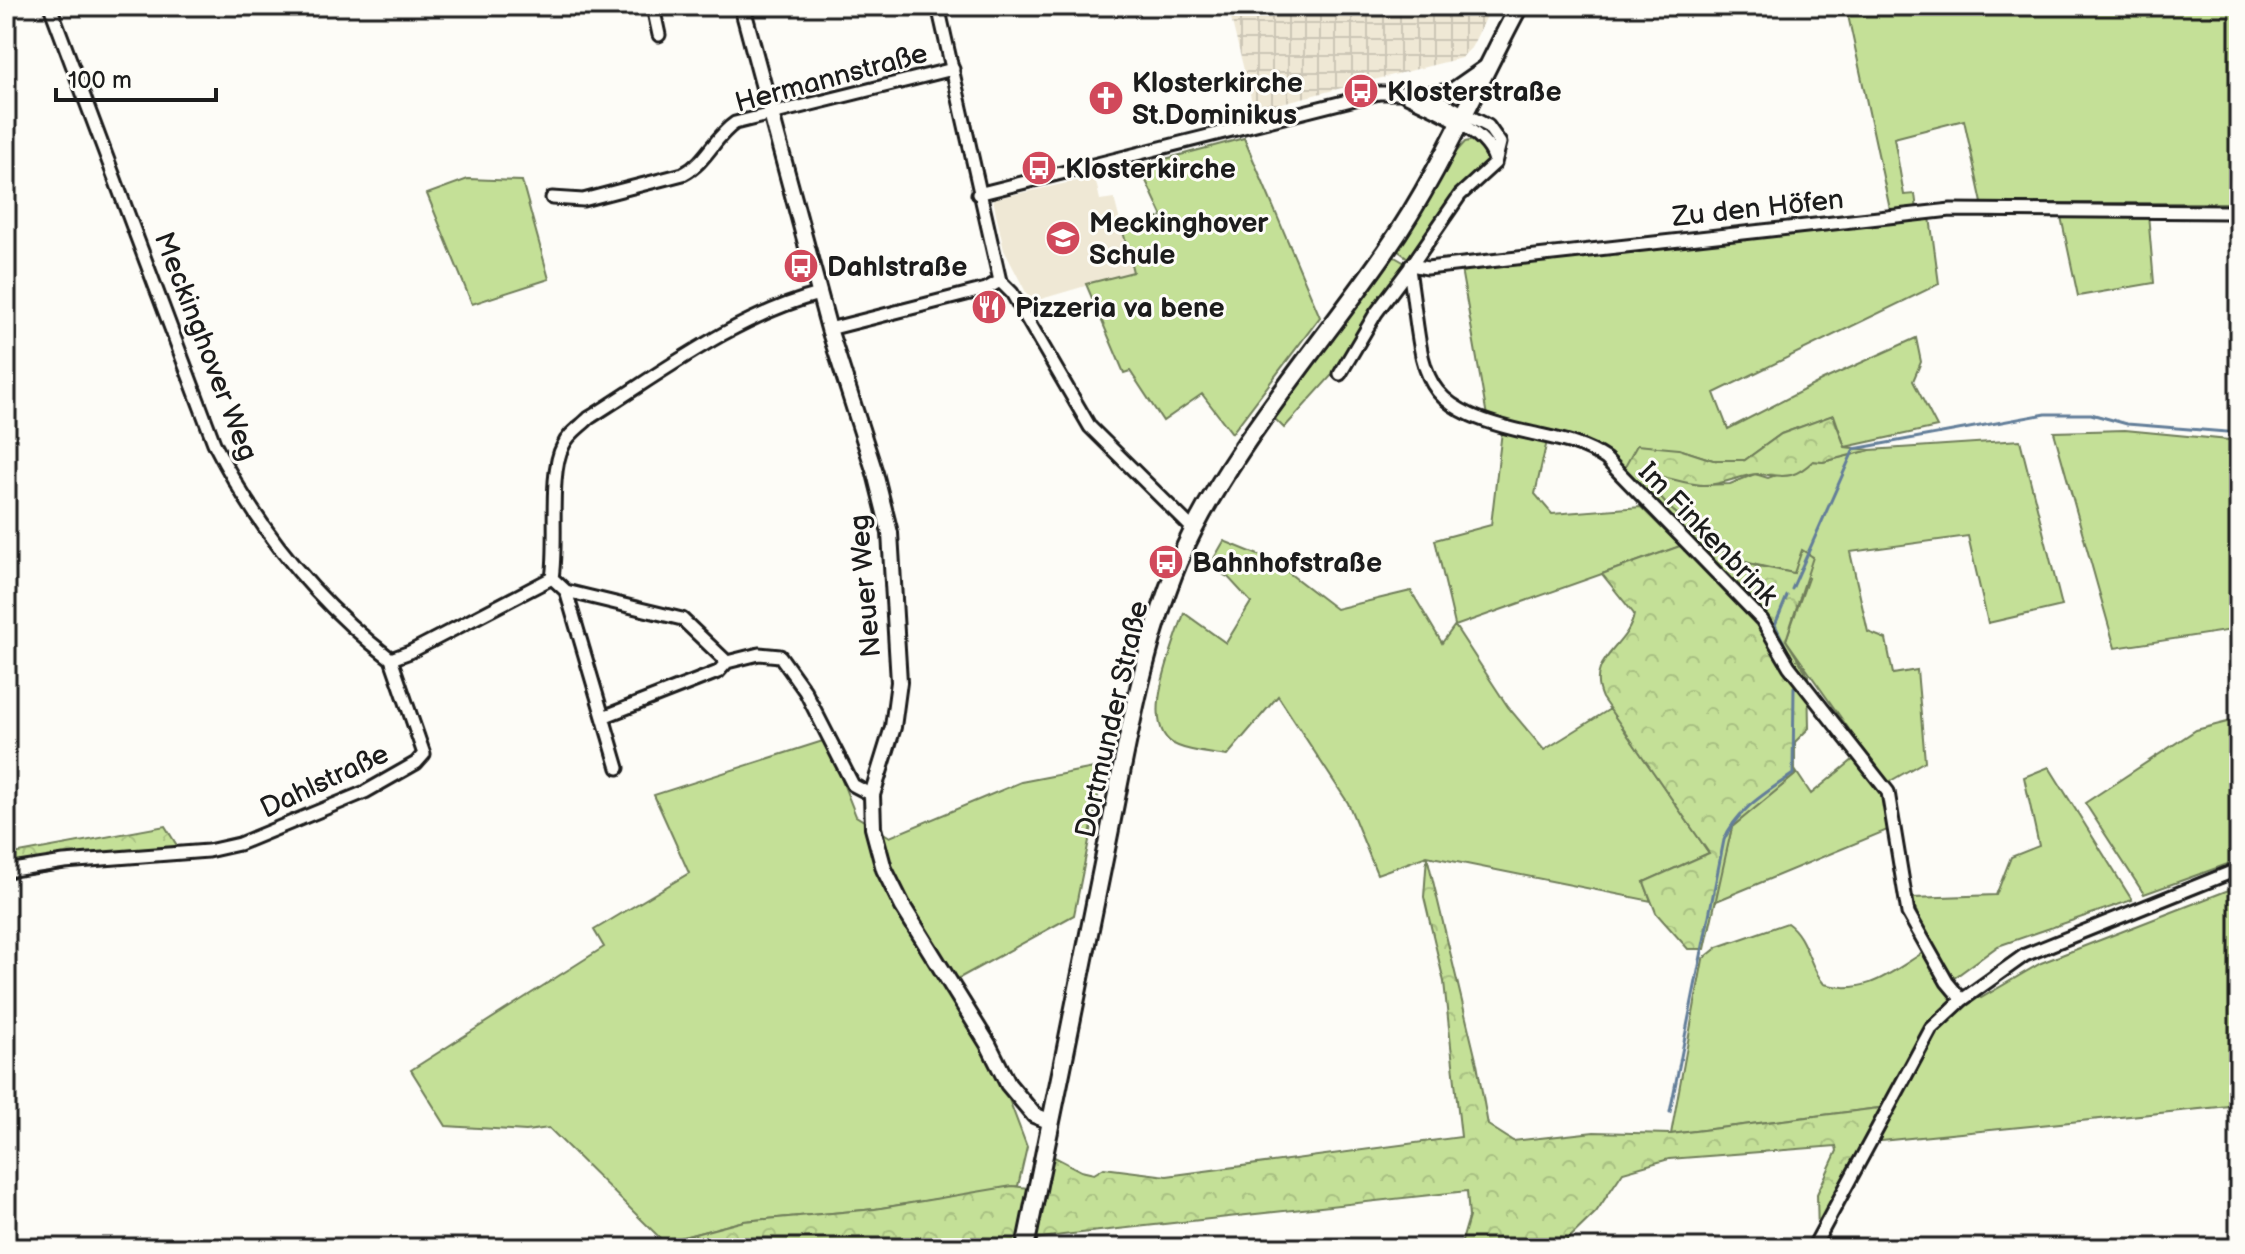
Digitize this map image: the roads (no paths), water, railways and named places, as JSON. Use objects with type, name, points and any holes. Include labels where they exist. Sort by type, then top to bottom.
[{"type":"main road","name":"Dortmunder Straße","points":[[1025,1247],[1138,695],[1157,624],[1194,530],[1238,460],[1387,250],[1463,120],[1519,6]]},
{"type":"street","name":"Meckinghover Weg","points":[[50,6],[214,443],[236,486],[292,565],[358,634],[391,659]]},
{"type":"street","points":[[659,6],[653,7],[659,35]]},
{"type":"street","name":"Neuer Weg","points":[[742,6],[819,294],[875,473],[890,533],[899,682],[893,727],[872,795],[873,828],[884,869],[903,907],[962,999],[1008,1084],[1034,1115],[1051,1122]]},
{"type":"street","points":[[938,6],[1000,281],[1012,293],[1090,427],[1194,530]]},
{"type":"street","points":[[978,194],[1360,97],[1451,90],[1488,64]]},
{"type":"street","name":"Hermannstraße","points":[[552,198],[583,200],[683,174],[693,170],[735,123],[953,69]]},
{"type":"street","points":[[1424,93],[1463,120]]},
{"type":"street","points":[[1340,374],[1382,304],[1460,195],[1495,163],[1500,143],[1488,126],[1463,120],[1403,94]]},
{"type":"street","name":"Zu den Höfen","points":[[1410,267],[1427,268],[1980,209],[2229,212],[2239,223]]},
{"type":"street","name":"Im Finkenbrink","points":[[1410,267],[1424,369],[1445,402],[1489,424],[1575,443],[1596,452],[1762,620],[1789,666],[1888,792],[1908,913],[1947,982],[1962,1000]]},
{"type":"street","points":[[829,329],[986,289],[1000,281]]},
{"type":"street","points":[[552,578],[556,554],[558,458],[568,437],[589,418],[755,317],[788,302],[819,294]]},
{"type":"street","points":[[391,659],[552,578]]},
{"type":"street","points":[[552,578],[566,591],[682,619],[727,662]]},
{"type":"street","points":[[566,591],[618,768]]},
{"type":"street","points":[[603,717],[718,672],[727,662],[759,654],[780,656],[805,691],[853,785],[872,795]]},
{"type":"street","name":"Dahlstraße","points":[[6,871],[64,862],[208,851],[239,844],[365,792],[416,763],[424,754],[391,659]]},
{"type":"street","points":[[1813,1248],[1931,1029],[1962,1000],[2025,955],[2239,869]]},
{"type":"waterway","points":[[1792,589],[1854,449],[2046,414],[2091,414],[2127,424],[2239,433]]},
{"type":"waterway","points":[[1787,596],[1775,625],[1794,664]]},
{"type":"waterway","points":[[1670,1112],[1724,840],[1744,811],[1793,774],[1794,687]]},
{"type":"place","name":"Klosterstraße","points":[[1361,91]]},
{"type":"place","name":"Klosterkirche St.Dominikus","points":[[1106,98]]},
{"type":"place","name":"Klosterkirche","points":[[1039,168]]},
{"type":"place","name":"Meckinghover Schule","points":[[1063,238]]},
{"type":"place","name":"Dahlstraße","points":[[801,266]]},
{"type":"place","name":"Pizzeria va bene","points":[[989,307]]},
{"type":"place","name":"Bahnhofstraße","points":[[1166,562]]}]
